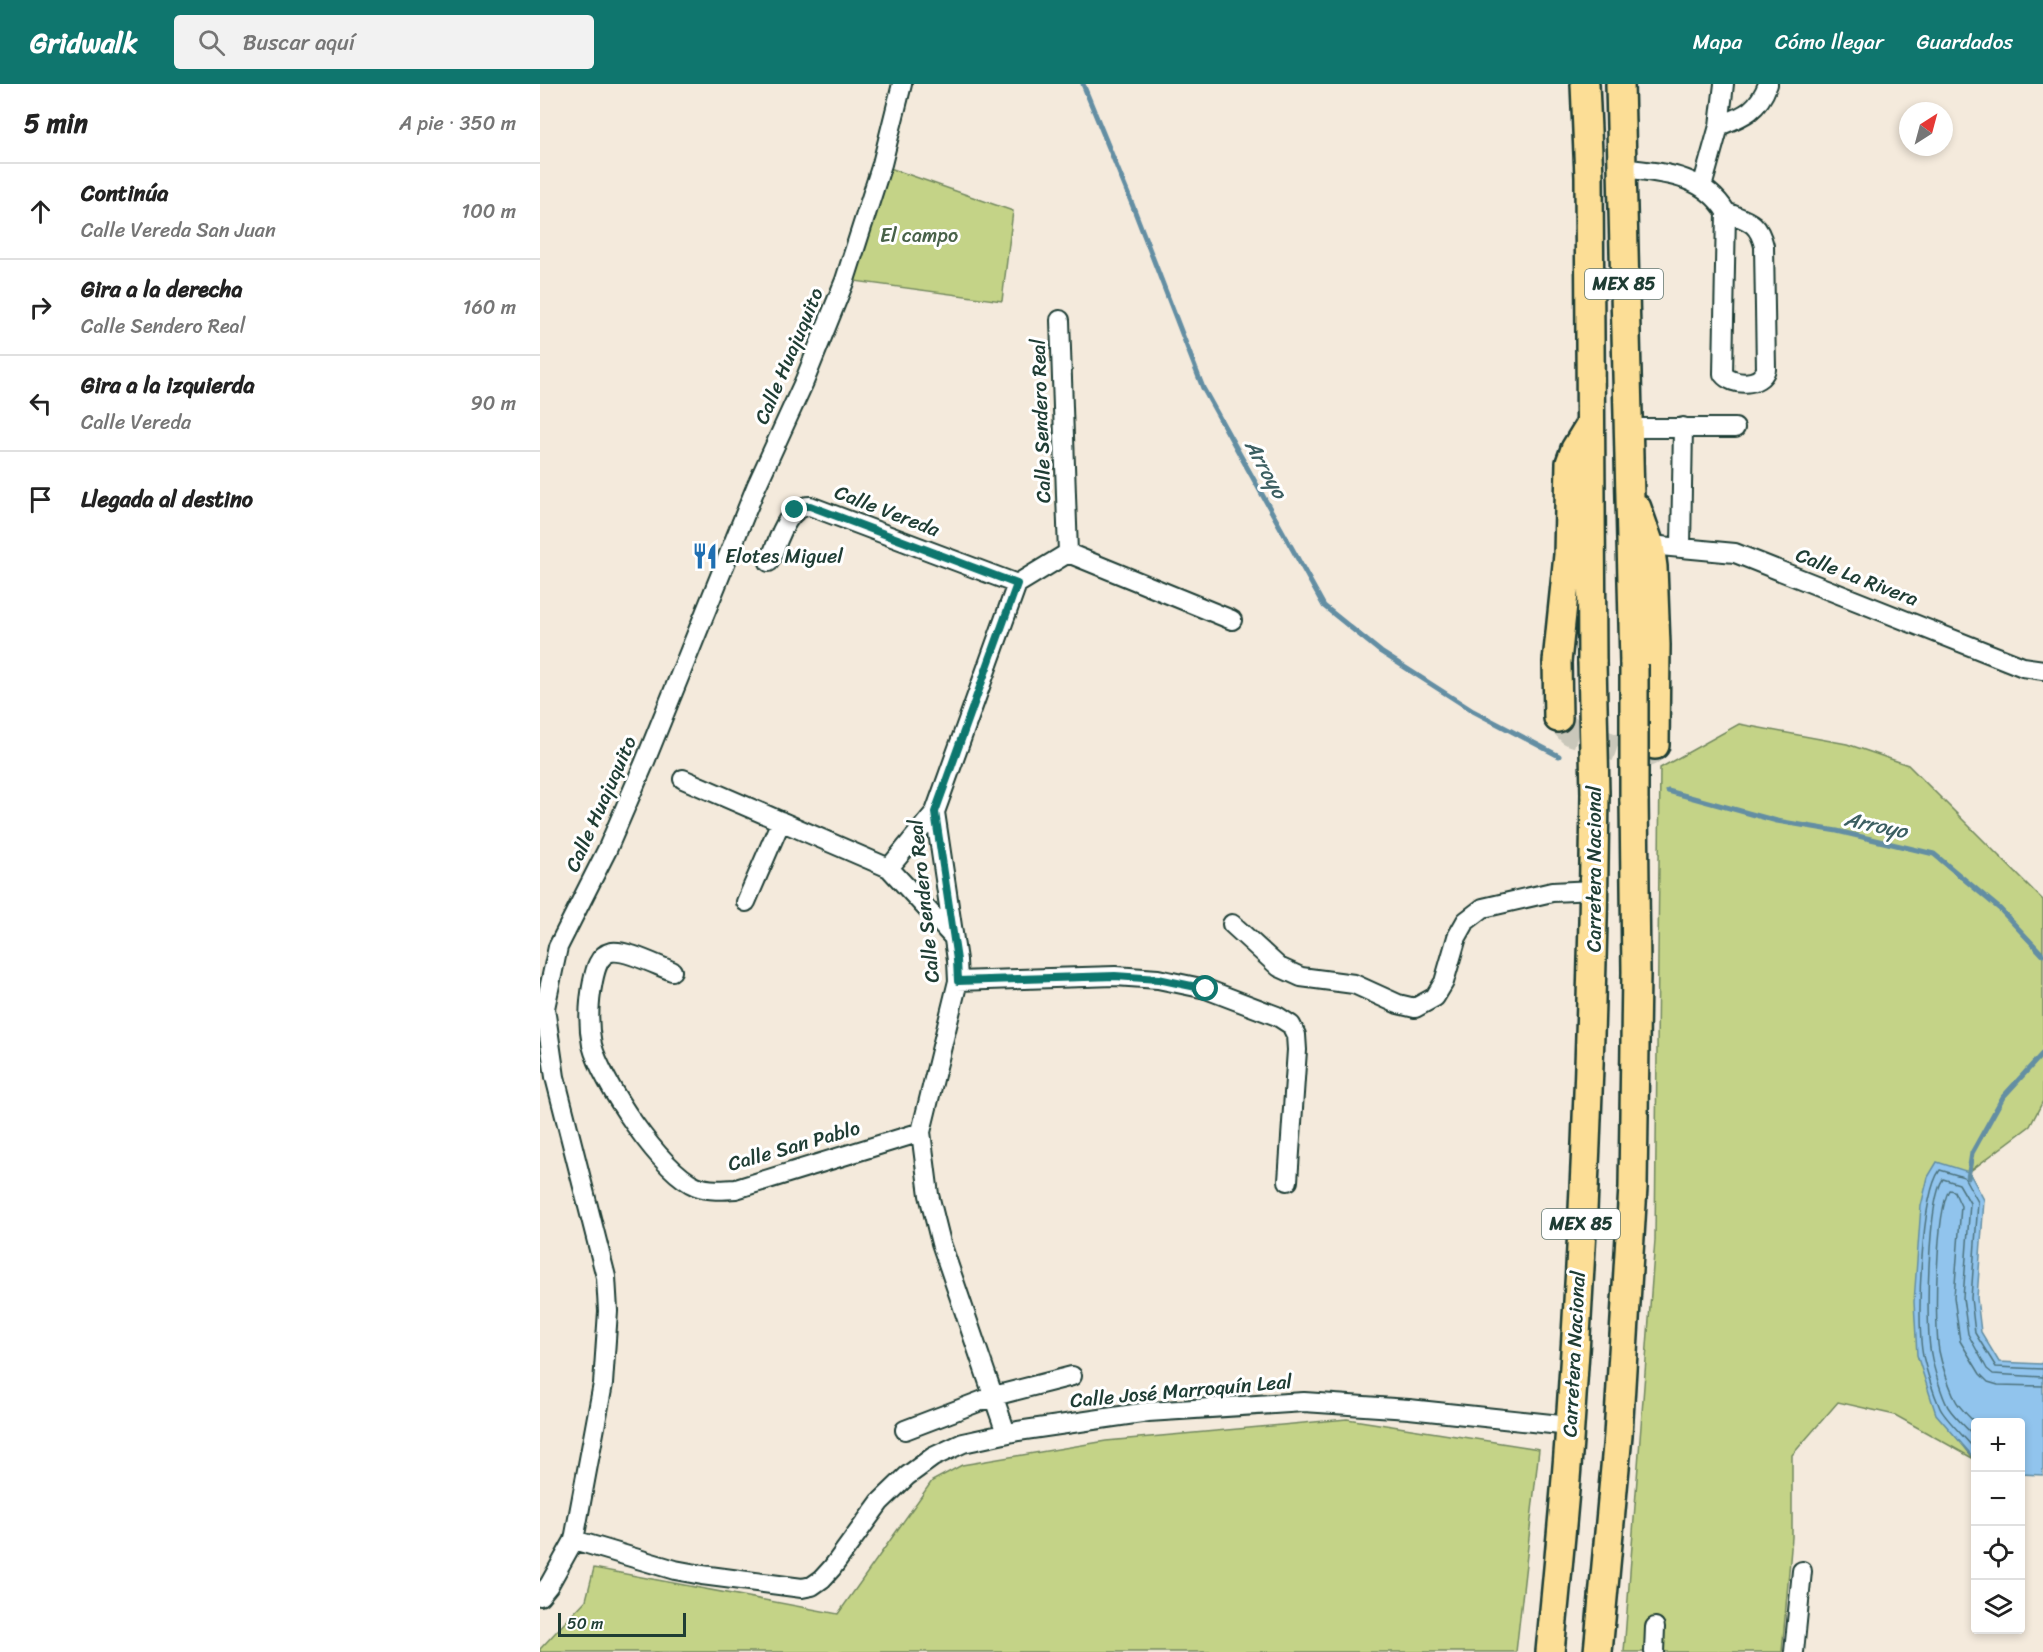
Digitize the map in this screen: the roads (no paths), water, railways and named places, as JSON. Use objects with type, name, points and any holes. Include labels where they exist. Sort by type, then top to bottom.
[{"type":"highway","name":"Carretera Nacional","points":[[1550,1652],[1570,1426],[1593,968],[1595,794],[1589,177],[1585,84]]},
{"type":"highway","name":"Carretera Nacional","points":[[1599,1652],[1618,1435],[1633,1186],[1636,972],[1634,664],[1620,84]]},
{"type":"highway","points":[[1558,718],[1557,662],[1568,555],[1570,463],[1575,448],[1591,422]]},
{"type":"highway","name":"MEX 85","points":[[1629,485],[1650,545],[1653,567],[1656,645],[1655,745]]},
{"type":"street","name":"Calle Huajuquito","points":[[540,1596],[549,1585],[574,1540],[603,1384],[608,1311],[606,1277],[555,1077],[543,1003],[558,947],[607,850],[756,487],[804,382],[845,280],[882,164],[902,84]]},
{"type":"street","points":[[1702,187],[1719,126],[1724,84]]},
{"type":"street","points":[[1719,126],[1746,115],[1763,98],[1768,84]]},
{"type":"street","points":[[1622,168],[1676,175],[1702,187],[1718,200],[1726,212],[1723,374],[1733,382],[1757,381],[1764,375],[1766,369],[1764,246],[1761,232],[1750,221],[1726,212]]},
{"type":"street","name":"Calle Sendero Real","points":[[1060,320],[1068,553]]},
{"type":"street","points":[[1681,547],[1683,427]]},
{"type":"street","points":[[1628,428],[1735,428]]},
{"type":"street","name":"Calle Vereda","points":[[769,562],[788,519],[795,510],[803,506],[810,506],[1017,584]]},
{"type":"street","name":"Calle La Rivera","points":[[1650,545],[1735,553],[2024,667],[2043,670]]},
{"type":"street","points":[[1017,584],[1068,553],[1232,620]]},
{"type":"street","name":"Calle Sendero Real","points":[[1006,1433],[941,1243],[929,1195],[921,1132],[958,981],[957,960],[935,812],[1017,584]]},
{"type":"street","points":[[683,780],[888,868],[952,936]]},
{"type":"street","points":[[888,868],[935,812]]},
{"type":"street","points":[[746,902],[781,821]]},
{"type":"street","points":[[1232,924],[1279,967],[1300,977],[1354,984],[1398,1004],[1415,1008],[1435,997],[1444,982],[1457,937],[1466,921],[1483,908],[1552,892],[1594,890]]},
{"type":"street","name":"Calle San Pablo","points":[[672,971],[623,953],[610,952],[601,958],[595,969],[589,1002],[592,1044],[605,1078],[644,1138],[678,1173],[694,1185],[711,1190],[736,1189],[921,1132]]},
{"type":"street","points":[[958,981],[1115,976],[1158,979],[1206,989],[1277,1016],[1291,1025],[1296,1035],[1297,1050],[1288,1181]]},
{"type":"street","points":[[905,1430],[994,1396],[1072,1376]]},
{"type":"street","name":"Calle José Marroquín Leal","points":[[574,1540],[684,1572],[801,1588],[812,1586],[822,1579],[880,1502],[907,1476],[933,1457],[963,1443],[1006,1433],[1148,1412],[1304,1402],[1409,1409],[1570,1426]]},
{"type":"street","points":[[1794,1652],[1802,1571]]},
{"type":"street","points":[[1654,1652],[1655,1627]]},
{"type":"water","points":[[1937,1162],[1969,1172],[1984,1200],[1977,1298],[1981,1332],[1999,1362],[2041,1364],[2043,1360],[2043,1475],[2025,1474],[2025,1418],[1971,1418],[1971,1454],[1936,1414],[1917,1355],[1914,1302],[1921,1206],[1928,1177]]},
{"type":"waterway","name":"Arroyo","points":[[1083,84],[1203,388],[1324,606],[1381,652],[1473,711],[1559,756]]},
{"type":"waterway","name":"Arroyo","points":[[1668,791],[1777,821],[1837,831],[1934,854],[2000,909],[2043,955]]},
{"type":"waterway","name":"Arroyo","points":[[1968,1178],[1972,1153],[2003,1097],[2043,1053]]},
{"type":"tunnel","points":[[1558,718],[1571,732],[1625,751],[1643,755],[1654,747]]},
{"type":"place","name":"Elotes Miguel","points":[[705,556]]},
{"type":"park label","name":"El campo","points":[[919,235]]}]
